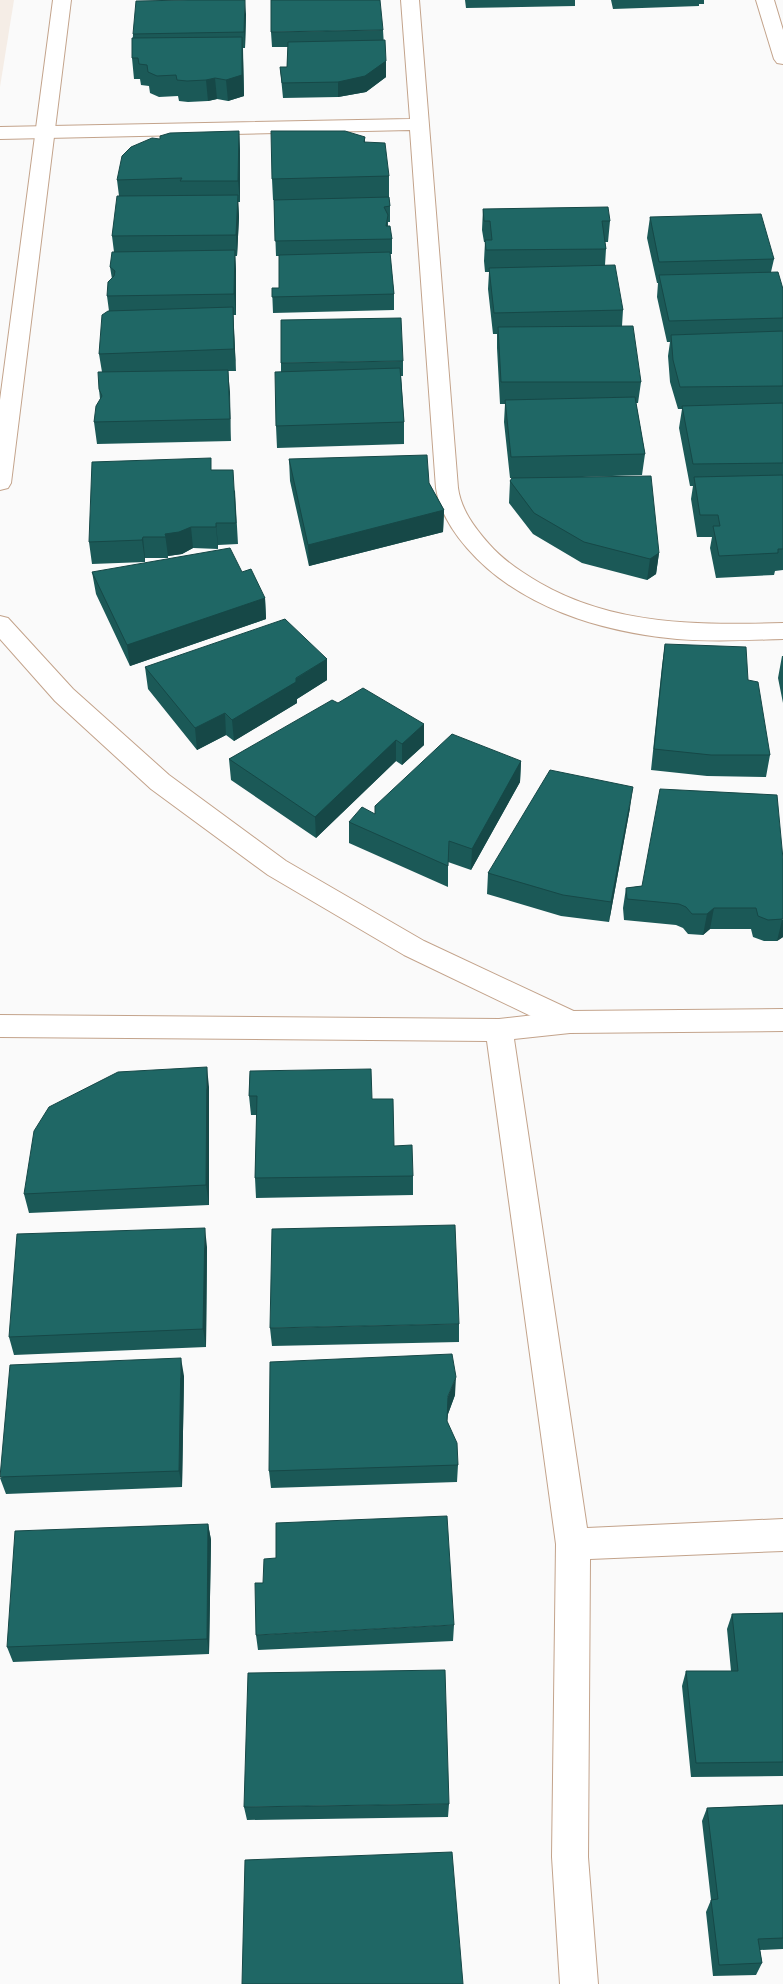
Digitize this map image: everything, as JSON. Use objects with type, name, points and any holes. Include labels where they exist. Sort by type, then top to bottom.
[{"type":"street","points":[[0,483],[62,0]]},
{"type":"street","points":[[410,0],[445,464],[450,501],[469,536],[497,566],[535,592],[581,612],[632,626],[678,632],[783,631]]},
{"type":"street","points":[[765,0],[783,59]]},
{"type":"street","points":[[0,133],[419,124]]},
{"type":"street","points":[[0,624],[64,695],[160,782],[277,868],[414,948],[570,1022]]},
{"type":"street","points":[[0,1026],[499,1030],[570,1022],[783,1020]]},
{"type":"street","points":[[499,1030],[573,1544],[570,1857],[579,1984]]},
{"type":"street","points":[[573,1544],[783,1535]]},
{"type":"shaded area","points":[[0,0],[14,0],[0,87]]},
{"type":"building","points":[[245,0],[244,32],[133,34],[136,1]]},
{"type":"building","points":[[271,0],[380,0],[383,30],[271,32]]},
{"type":"building","points":[[242,37],[242,75],[226,80],[215,78],[187,81],[177,80],[176,75],[157,76],[148,72],[147,65],[139,64],[138,58],[132,58],[132,38]]},
{"type":"building","points":[[385,40],[386,61],[365,76],[338,82],[282,83],[280,67],[287,67],[288,42]]},
{"type":"building","points":[[239,131],[238,181],[180,181],[182,178],[117,180],[122,156],[131,147],[152,138],[160,139],[160,136],[170,133]]},
{"type":"building","points":[[271,131],[345,131],[365,137],[364,142],[385,143],[389,176],[272,179]]},
{"type":"building","points":[[238,195],[236,235],[112,236],[117,196]]},
{"type":"building","points":[[389,197],[390,206],[384,207],[388,215],[386,226],[390,226],[392,239],[275,241],[274,200]]},
{"type":"building","points":[[608,207],[610,221],[602,221],[606,249],[486,250],[485,240],[492,240],[490,221],[484,221],[483,209]]},
{"type":"building","points":[[761,214],[774,259],[659,262],[650,217]]},
{"type":"building","points":[[235,250],[234,294],[107,296],[108,282],[114,276],[115,271],[110,267],[112,252]]},
{"type":"building","points":[[390,252],[394,294],[272,297],[272,288],[279,288],[279,255]]},
{"type":"building","points":[[615,265],[623,310],[494,313],[489,268]]},
{"type":"building","points":[[778,272],[783,289],[783,318],[669,321],[659,275]]},
{"type":"building","points":[[233,307],[234,349],[99,354],[102,315],[108,311]]},
{"type":"building","points":[[401,318],[403,361],[281,363],[281,320]]},
{"type":"building","points":[[633,326],[641,382],[501,382],[498,327]]},
{"type":"building","points":[[783,331],[783,386],[680,387],[673,360],[671,335]]},
{"type":"building","points":[[400,368],[404,422],[276,426],[275,372]]},
{"type":"building","points":[[228,370],[230,419],[94,422],[96,406],[102,396],[99,389],[98,372]]},
{"type":"building","points":[[635,397],[645,454],[511,457],[505,400]]},
{"type":"building","points":[[783,403],[783,463],[693,464],[682,406]]},
{"type":"building","points":[[427,455],[429,483],[444,510],[308,545],[289,459]]},
{"type":"building","points":[[211,458],[211,470],[233,470],[236,523],[216,523],[216,527],[191,527],[179,532],[165,534],[166,537],[89,542],[92,462]]},
{"type":"building","points":[[783,475],[783,549],[778,549],[778,553],[719,556],[713,526],[720,526],[718,515],[700,515],[694,477]]},
{"type":"building","points":[[651,476],[659,553],[650,559],[584,542],[534,513],[510,481],[512,478]]},
{"type":"building","points":[[230,548],[242,572],[251,569],[265,598],[127,645],[92,572]]},
{"type":"building","points":[[285,619],[327,659],[296,678],[296,682],[232,720],[225,713],[195,728],[145,667]]},
{"type":"building","points":[[665,644],[746,647],[748,680],[758,682],[770,755],[711,755],[654,749]]},
{"type":"building","points":[[363,688],[424,724],[402,744],[396,740],[315,817],[229,759],[332,700],[338,703]]},
{"type":"building","points":[[452,734],[521,761],[472,849],[449,841],[448,866],[349,822],[362,807],[375,814],[375,806]]},
{"type":"building","points":[[550,770],[633,787],[611,902],[563,895],[488,873]]},
{"type":"building","points":[[660,789],[777,795],[783,859],[783,919],[768,920],[758,916],[756,908],[714,908],[707,914],[692,914],[686,907],[679,904],[627,899],[626,888],[642,886]]},
{"type":"building","points":[[207,1067],[206,1185],[24,1194],[34,1131],[49,1107],[118,1072]]},
{"type":"building","points":[[371,1069],[372,1099],[393,1099],[394,1146],[412,1145],[413,1176],[255,1178],[257,1096],[249,1096],[250,1071]]},
{"type":"building","points":[[455,1225],[459,1324],[270,1328],[272,1229]]},
{"type":"building","points":[[205,1228],[203,1329],[9,1337],[17,1234]]},
{"type":"building","points":[[452,1354],[456,1377],[448,1396],[447,1421],[457,1443],[458,1465],[269,1471],[270,1362]]},
{"type":"building","points":[[181,1358],[179,1471],[0,1477],[10,1365]]},
{"type":"building","points":[[447,1516],[454,1625],[256,1635],[255,1583],[263,1583],[264,1559],[276,1558],[276,1523]]},
{"type":"building","points":[[208,1524],[207,1639],[7,1647],[15,1531]]},
{"type":"building","points":[[783,1613],[783,1762],[696,1763],[686,1671],[738,1671],[732,1614]]},
{"type":"building","points":[[445,1670],[449,1804],[244,1807],[248,1673]]},
{"type":"building","points":[[783,1805],[783,1938],[758,1939],[762,1963],[719,1965],[711,1900],[718,1899],[707,1808]]},
{"type":"building","points":[[452,1852],[463,1984],[242,1984],[245,1860]]}]
